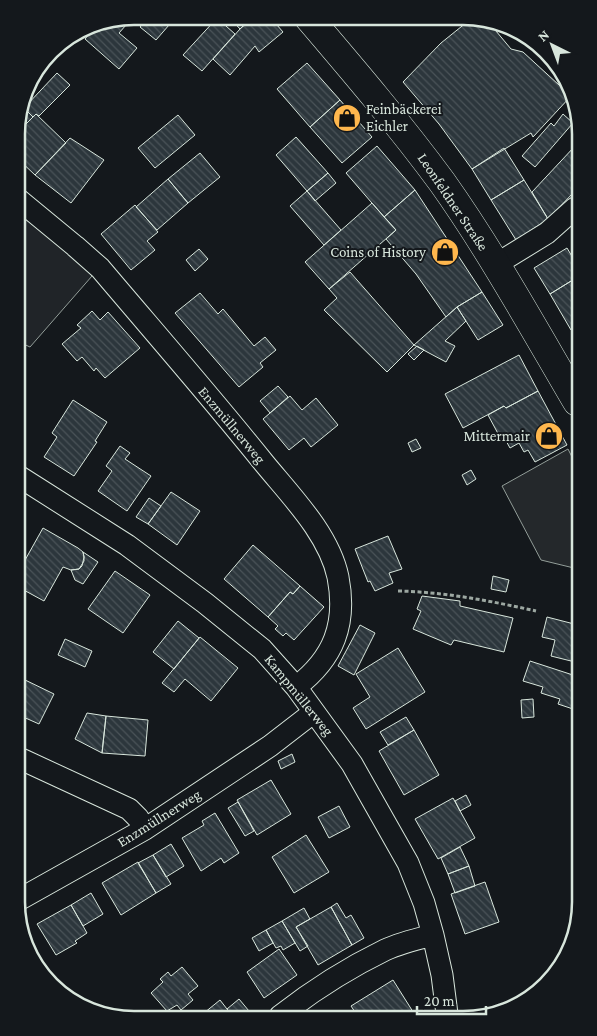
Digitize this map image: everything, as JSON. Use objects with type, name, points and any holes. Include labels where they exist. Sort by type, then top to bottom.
[{"type":"main road","name":"Leonfeldner Straße","points":[[315,25],[418,151],[465,216],[572,394]]},
{"type":"street","name":"Enzmüllnerweg","points":[[25,205],[100,268],[237,430],[315,527],[329,551],[338,577],[341,609],[337,634],[324,660],[310,676],[296,687]]},
{"type":"street","points":[[495,265],[547,232],[572,211]]},
{"type":"street","name":"Kampmüllerweg","points":[[25,480],[127,545],[205,603],[262,649],[296,687],[352,764],[403,855],[424,903],[433,935],[442,975],[447,1011]]},
{"type":"street","name":"Enzmüllnerweg","points":[[25,896],[145,829],[270,746],[314,712]]},
{"type":"street","points":[[25,761],[129,810],[138,818],[145,829]]},
{"type":"street","points":[[287,1011],[315,991],[373,956],[405,942],[433,935]]},
{"type":"path","points":[[398,591],[456,596],[536,610]]},
{"type":"shaded area","points":[[25,219],[79,262],[92,276],[30,347],[25,345]]},
{"type":"shaded area","points":[[568,449],[572,457],[572,568],[541,560],[502,486]]},
{"type":"building","points":[[126,25],[119,33],[137,48],[119,69],[85,39],[88,35],[99,31]]},
{"type":"building","points":[[142,25],[169,25],[156,40],[140,27]]},
{"type":"building","points":[[211,25],[225,25],[235,34],[202,71],[183,55]]},
{"type":"building","points":[[236,25],[244,25],[240,29]]},
{"type":"building","points":[[244,25],[277,25],[283,32],[259,52],[255,46],[230,75],[213,59]]},
{"type":"building","points":[[463,25],[470,25],[495,30],[511,49],[523,52],[527,56],[527,70],[543,70],[561,87],[567,101],[533,137],[531,133],[472,169],[439,124],[403,82],[441,43]]},
{"type":"building","points":[[307,63],[340,100],[310,127],[277,89]]},
{"type":"building","points":[[57,73],[70,85],[39,116],[36,114],[33,117],[28,112],[30,101]]},
{"type":"building","points":[[340,100],[372,137],[342,163],[310,127]]},
{"type":"building","points":[[28,112],[33,117],[26,124]]},
{"type":"building","points":[[36,114],[66,143],[35,175],[25,166],[26,124]]},
{"type":"building","points":[[563,114],[571,121],[572,125],[535,167],[522,156],[551,123],[554,126]]},
{"type":"building","points":[[178,115],[195,135],[155,168],[138,148]]},
{"type":"building","points":[[296,137],[328,173],[307,191],[276,155]]},
{"type":"building","points":[[70,138],[104,160],[71,203],[35,175]]},
{"type":"building","points":[[377,146],[415,190],[384,217],[346,173]]},
{"type":"building","points":[[504,148],[524,180],[491,200],[472,169]]},
{"type":"building","points":[[572,149],[572,194],[548,219],[532,192]]},
{"type":"building","points":[[200,153],[220,177],[188,203],[168,179]]},
{"type":"building","points":[[328,173],[336,183],[315,201],[307,191]]},
{"type":"building","points":[[168,179],[188,203],[157,230],[136,207]]},
{"type":"building","points":[[524,180],[548,219],[516,240],[491,200]]},
{"type":"building","points":[[415,190],[482,292],[457,307],[446,317],[416,274],[386,239],[396,230],[384,217]]},
{"type":"building","points":[[307,191],[341,230],[324,245],[290,206]]},
{"type":"building","points":[[372,203],[396,230],[329,289],[305,262]]},
{"type":"building","points":[[135,205],[158,232],[147,241],[155,250],[131,270],[101,234]]},
{"type":"building","points":[[567,248],[572,256],[572,280],[550,294],[534,268]]},
{"type":"building","points":[[199,249],[208,259],[195,271],[186,260]]},
{"type":"building","points":[[350,272],[414,345],[387,372],[324,310],[337,298],[329,289]]},
{"type":"building","points":[[572,280],[571,330],[550,294]]},
{"type":"building","points":[[482,292],[503,325],[478,340],[457,307]]},
{"type":"building","points":[[200,293],[218,314],[223,309],[254,346],[265,337],[276,350],[260,363],[263,367],[239,387],[175,313]]},
{"type":"building","points":[[457,307],[466,321],[445,341],[455,346],[446,362],[414,345]]},
{"type":"building","points":[[92,311],[100,320],[108,312],[140,348],[105,378],[96,368],[94,371],[82,357],[77,361],[62,344],[81,328],[77,325]]},
{"type":"building","points":[[417,346],[424,350],[414,360],[408,354]]},
{"type":"building","points":[[519,355],[538,391],[506,408],[504,406],[463,428],[445,394]]},
{"type":"building","points":[[278,386],[288,397],[270,413],[260,401]]},
{"type":"building","points":[[538,391],[567,445],[535,462],[528,450],[524,452],[519,443],[510,448],[505,439],[502,441],[488,415]]},
{"type":"building","points":[[290,396],[302,410],[316,398],[338,425],[311,447],[304,438],[289,450],[263,419]]},
{"type":"building","points":[[73,400],[107,422],[95,441],[97,442],[74,476],[44,457],[57,437],[52,433]]},
{"type":"building","points":[[416,439],[421,448],[412,452],[408,443]]},
{"type":"building","points":[[120,446],[130,453],[125,459],[151,476],[127,511],[98,491],[112,471],[106,466]]},
{"type":"building","points":[[471,470],[476,479],[467,485],[462,475]]},
{"type":"building","points":[[171,492],[200,511],[177,545],[148,524]]},
{"type":"building","points":[[149,498],[161,506],[148,524],[136,517]]},
{"type":"building","points":[[43,528],[78,548],[83,552],[84,557],[84,561],[79,569],[71,570],[63,567],[44,601],[25,591],[25,560]]},
{"type":"building","points":[[388,536],[402,569],[389,573],[393,583],[375,591],[370,581],[368,582],[355,549]]},
{"type":"building","points":[[253,545],[300,586],[293,594],[290,592],[268,617],[224,579]]},
{"type":"building","points":[[83,552],[98,562],[83,584],[75,580],[71,570],[79,569],[82,566]]},
{"type":"building","points":[[115,571],[150,595],[123,633],[88,609]]},
{"type":"building","points":[[493,576],[509,580],[506,592],[491,589]]},
{"type":"building","points":[[300,586],[324,607],[294,640],[286,633],[283,636],[275,629],[278,626],[268,617],[290,592],[293,594]]},
{"type":"building","points":[[422,596],[460,601],[460,606],[513,618],[504,652],[454,640],[451,645],[413,629],[421,611],[417,609]]},
{"type":"building","points":[[547,617],[572,623],[572,661],[551,656],[555,640],[542,637]]},
{"type":"building","points":[[178,621],[199,638],[174,669],[153,652]]},
{"type":"building","points":[[360,625],[375,633],[354,675],[338,666]]},
{"type":"building","points":[[200,637],[238,668],[211,701],[185,679],[174,692],[162,683]]},
{"type":"building","points":[[65,639],[92,651],[85,667],[58,655]]},
{"type":"building","points":[[398,648],[425,692],[366,729],[353,708],[370,697],[356,674]]},
{"type":"building","points":[[530,661],[572,675],[572,709],[558,704],[560,699],[541,693],[543,687],[523,681]]},
{"type":"building","points":[[25,680],[54,694],[39,724],[25,718]]},
{"type":"building","points":[[533,699],[534,717],[522,718],[521,700]]},
{"type":"building","points":[[87,713],[106,716],[102,753],[75,739]]},
{"type":"building","points":[[106,716],[148,720],[145,756],[102,753]]},
{"type":"building","points":[[406,717],[414,730],[388,745],[380,732]]},
{"type":"building","points":[[414,730],[439,775],[404,795],[379,751]]},
{"type":"building","points":[[292,754],[295,762],[281,769],[278,761]]},
{"type":"building","points":[[271,780],[291,814],[257,835],[237,800]]},
{"type":"building","points":[[466,795],[471,805],[460,811],[455,801]]},
{"type":"building","points":[[453,798],[475,838],[438,859],[415,819]]},
{"type":"building","points":[[238,802],[254,831],[245,836],[228,808]]},
{"type":"building","points":[[339,806],[350,827],[329,838],[318,817]]},
{"type":"building","points":[[215,813],[239,853],[224,863],[221,858],[201,871],[182,838],[204,825],[202,821]]},
{"type":"building","points":[[306,835],[329,872],[294,893],[272,857]]},
{"type":"building","points":[[171,844],[184,866],[166,877],[153,855]]},
{"type":"building","points":[[460,847],[469,866],[448,874],[441,858]]},
{"type":"building","points":[[153,855],[171,884],[156,893],[138,863]]},
{"type":"building","points":[[138,862],[156,893],[121,915],[102,883]]},
{"type":"building","points":[[469,866],[475,886],[455,893],[448,874]]},
{"type":"building","points":[[485,882],[499,922],[465,934],[451,894]]},
{"type":"building","points":[[91,893],[103,914],[83,926],[71,905]]},
{"type":"building","points":[[337,903],[346,918],[351,915],[364,938],[352,945],[331,907]]},
{"type":"building","points":[[71,905],[87,933],[75,941],[77,943],[56,955],[37,924]]},
{"type":"building","points":[[331,907],[352,945],[318,965],[296,927]]},
{"type":"building","points":[[304,908],[310,919],[296,927],[308,946],[300,951],[282,921]]},
{"type":"building","points":[[282,921],[295,943],[283,950],[281,946],[276,948],[266,930]]},
{"type":"building","points":[[266,930],[273,943],[259,951],[252,938]]},
{"type":"building","points":[[279,949],[297,975],[264,998],[247,972]]},
{"type":"building","points":[[182,967],[198,986],[188,994],[193,1000],[181,1010],[177,1005],[167,1011],[151,993],[163,982],[160,979],[168,972],[171,976]]},
{"type":"building","points":[[393,980],[412,1011],[354,1011],[351,1006]]},
{"type":"building","points":[[239,999],[249,1011],[229,1011],[227,1009]]},
{"type":"building","points":[[220,1000],[229,1011],[206,1011]]},
{"type":"place","name":"Feinbäckerei Eichler","points":[[347,118]]},
{"type":"place","name":"Coins of History","points":[[445,252]]},
{"type":"place","name":"Mittermair","points":[[549,436]]}]
